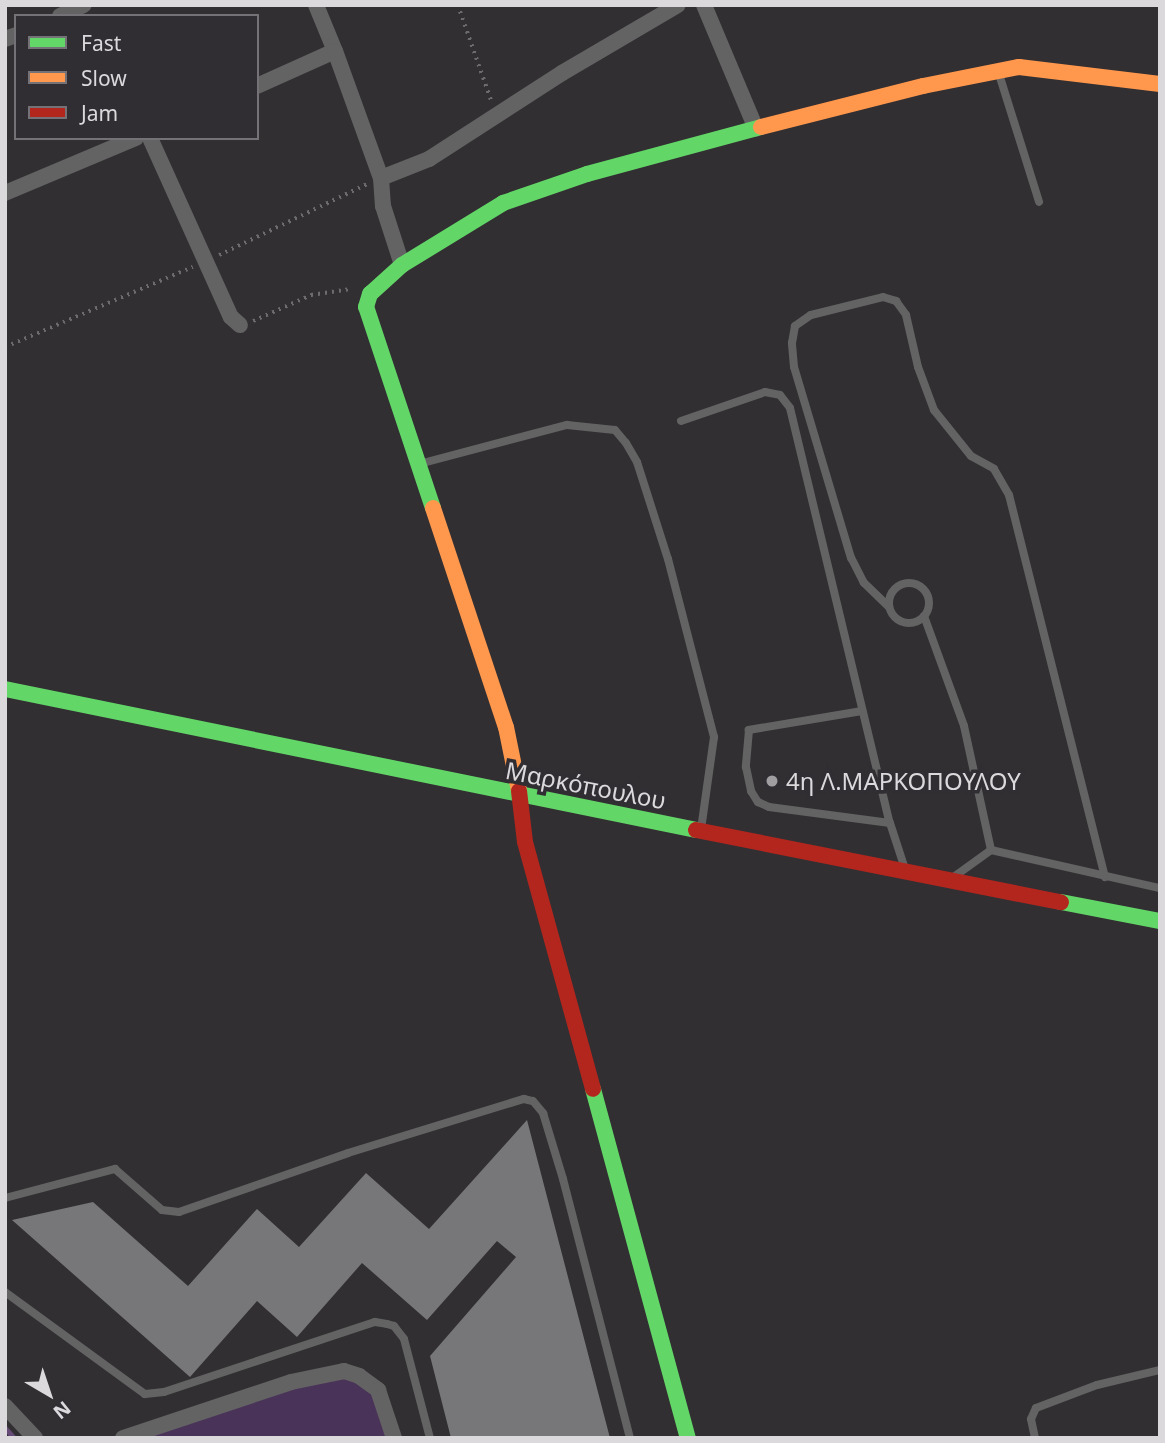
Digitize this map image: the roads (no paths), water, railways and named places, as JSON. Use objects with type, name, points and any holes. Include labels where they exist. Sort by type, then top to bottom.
[{"type":"street","points":[[64,14],[84,5]]},
{"type":"street","points":[[316,5],[381,178],[383,206],[402,265]]},
{"type":"street","points":[[381,178],[429,159],[562,73],[678,5]]},
{"type":"street","points":[[704,5],[756,129]]},
{"type":"street","points":[[259,85],[335,51]]},
{"type":"street","points":[[688,1438],[525,842],[520,796],[506,727],[366,307],[370,294],[402,265],[503,204],[587,174],[756,129],[923,86],[1019,67],[1160,84]]},
{"type":"street","points":[[5,193],[131,140]]},
{"type":"street","points":[[151,140],[231,317],[240,325]]},
{"type":"street","name":"Μαρκόπουλου","points":[[5,689],[520,796],[1160,920]]},
{"type":"street","points":[[123,1438],[291,1382],[344,1371],[359,1376],[378,1390],[394,1438]]},
{"type":"street","points":[[5,1406],[35,1438]]},
{"type":"lane","points":[[998,71],[1039,202]]},
{"type":"lane","points":[[924,616],[913,623],[900,622],[864,583],[851,558],[794,367],[792,343],[795,326],[811,315],[883,297],[896,300],[906,315],[918,367],[934,410],[971,456],[994,469],[1009,495],[1105,877]]},
{"type":"lane","points":[[681,421],[765,392],[780,395],[790,408],[890,824],[906,872]]},
{"type":"lane","points":[[418,465],[567,425],[602,426],[615,430],[626,443],[637,461],[664,547],[714,737],[701,830]]},
{"type":"lane","points":[[889,607],[895,588],[914,584],[928,597],[924,616],[964,726],[991,850]]},
{"type":"lane","points":[[862,711],[749,730],[746,767],[751,791],[758,802],[769,807],[890,824]]},
{"type":"lane","points":[[950,880],[991,850],[1160,888]]},
{"type":"lane","points":[[5,1198],[115,1169],[162,1210],[179,1212],[348,1153],[524,1099],[533,1101],[543,1114],[564,1179],[630,1438]]},
{"type":"lane","points":[[5,1292],[145,1394],[163,1392],[375,1322],[394,1326],[404,1339],[430,1438]]},
{"type":"lane","points":[[1035,1438],[1031,1419],[1036,1408],[1097,1385],[1160,1370]]},
{"type":"waterway","points":[[5,1428],[14,1438]]},
{"type":"place","name":"4η Λ.ΜΑΡΚΟΠΟΥΛΟΥ","points":[[772,781]]}]
